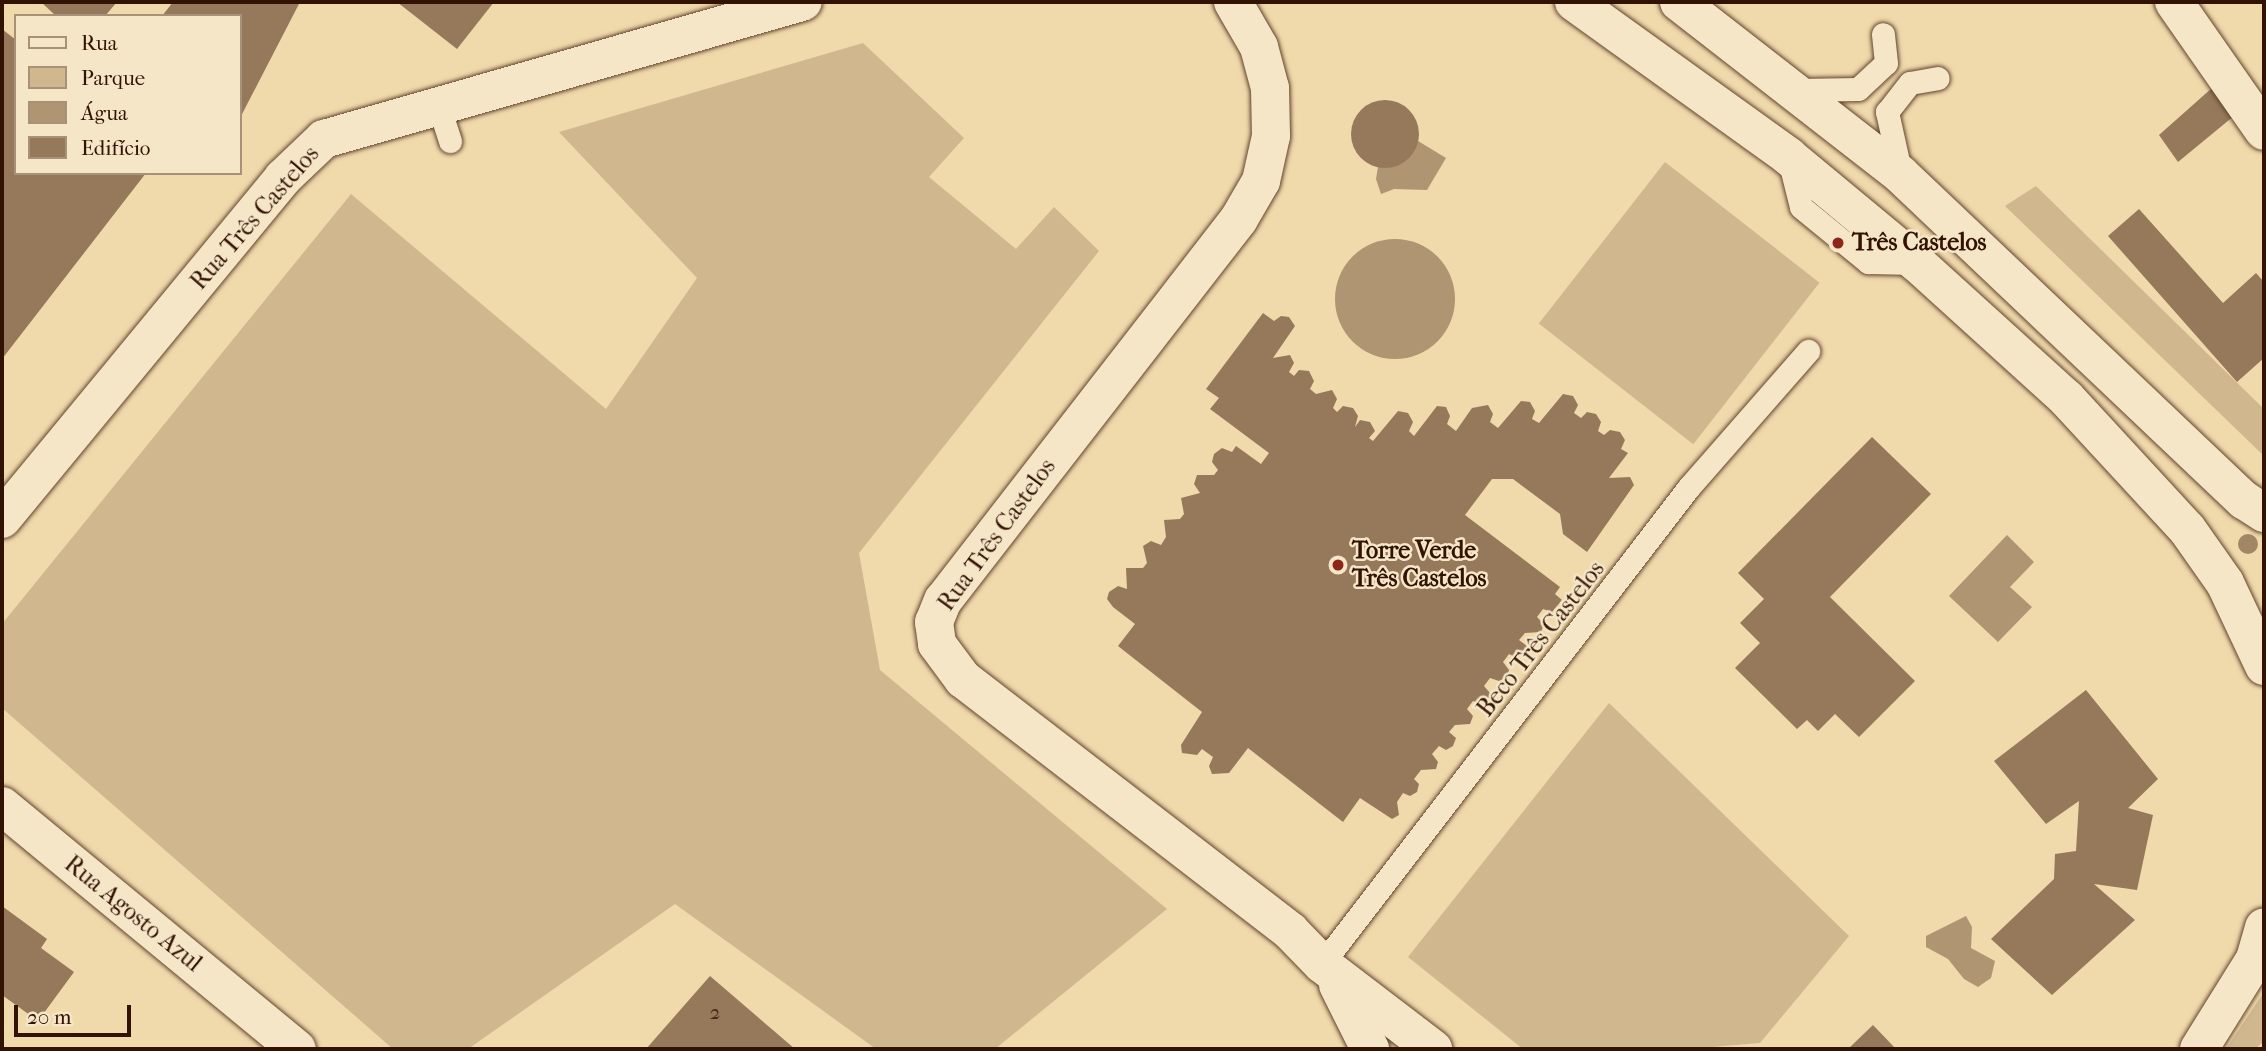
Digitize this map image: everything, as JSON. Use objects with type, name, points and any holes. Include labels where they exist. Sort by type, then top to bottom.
[{"type":"street","name":"Rua Três Castelos","points":[[2,519],[304,156],[324,139],[438,104],[803,2]]},
{"type":"street","name":"Rua Três Castelos","points":[[1233,2],[1259,47],[1270,88],[1271,136],[1261,181],[1239,219],[943,600],[934,622],[937,644],[963,679],[1290,931],[1322,964],[1343,993],[1370,1049]]},
{"type":"street","points":[[1574,2],[1788,156],[1917,263],[2066,398],[2187,528],[2225,583],[2264,666]]},
{"type":"street","points":[[1679,2],[1797,90],[1901,176],[2244,500],[2264,513]]},
{"type":"street","points":[[2175,2],[2264,131]]},
{"type":"street","points":[[2198,2],[2264,100]]},
{"type":"street","name":"Rua Agosto Azul","points":[[2,806],[290,1047]]},
{"type":"street","points":[[2199,1049],[2255,959],[2264,927]]},
{"type":"street","name":"Rua Três Castelos","points":[[1322,964],[1433,1049]]},
{"type":"lane","points":[[1797,90],[1858,89],[1886,63],[1882,34]]},
{"type":"lane","points":[[1901,176],[1887,112],[1910,83],[1938,78]]},
{"type":"lane","points":[[438,104],[450,141]]},
{"type":"lane","name":"Beco Três Castelos","points":[[1322,964],[1689,487],[1808,351]]},
{"type":"green space","points":[[863,43],[964,138],[929,177],[1016,249],[1054,207],[1099,251],[859,553],[880,670],[1167,909],[995,1049],[876,1049],[675,904],[468,1049],[393,1049],[2,708],[2,624],[351,194],[606,409],[697,278],[559,132]]},
{"type":"green space","points":[[1665,162],[1819,283],[1693,444],[1539,324]]},
{"type":"green space","points":[[2036,186],[2264,409],[2264,456],[2005,206]]},
{"type":"green space","points":[[1609,703],[1849,936],[1760,1043],[1688,1049],[1523,1049],[1408,957]]},
{"type":"green space","points":[[2264,992],[2264,1041],[2255,1049],[2226,1049]]},
{"type":"water","points":[[1418,141],[1446,158],[1427,190],[1394,189],[1381,194],[1376,179],[1378,167],[1400,164]]},
{"type":"water","points":[[1395,239],[1418,244],[1437,257],[1450,276],[1455,299],[1450,322],[1437,341],[1418,354],[1395,359],[1372,354],[1353,341],[1340,322],[1335,299],[1340,276],[1353,257],[1372,244]]},
{"type":"water","points":[[2007,535],[2034,562],[2010,587],[2032,607],[1998,642],[1949,596]]},
{"type":"water","points":[[1966,916],[1972,927],[1971,948],[1995,961],[1991,978],[1978,987],[1964,979],[1948,959],[1926,947],[1926,936]]},
{"type":"building","points":[[41,2],[117,2],[107,14],[54,14]]},
{"type":"building","points":[[173,2],[300,2],[242,114],[242,14],[164,14]]},
{"type":"building","points":[[397,2],[494,2],[457,49]]},
{"type":"building","points":[[2,29],[14,38],[14,175],[144,175],[2,359]]},
{"type":"building","points":[[2221,80],[2246,106],[2178,162],[2159,135]]},
{"type":"building","points":[[1385,100],[1398,103],[1409,110],[1416,121],[1419,134],[1416,147],[1409,158],[1398,165],[1385,168],[1372,165],[1361,158],[1354,147],[1351,134],[1354,121],[1361,110],[1372,103]]},
{"type":"building","points":[[2139,209],[2223,303],[2256,273],[2264,282],[2264,358],[2237,382],[2108,236]]},
{"type":"building","name":"Torre Verde Três Castelos","points":[[1263,313],[1274,321],[1281,316],[1289,317],[1295,326],[1273,358],[1290,355],[1294,363],[1289,372],[1294,376],[1299,370],[1309,371],[1314,381],[1310,389],[1316,394],[1332,390],[1337,399],[1333,408],[1337,412],[1343,406],[1353,408],[1358,416],[1355,427],[1360,420],[1370,422],[1375,431],[1369,438],[1373,441],[1398,411],[1408,413],[1413,422],[1409,431],[1414,436],[1437,406],[1446,407],[1450,416],[1447,424],[1456,431],[1472,408],[1488,405],[1493,414],[1490,422],[1498,428],[1521,401],[1530,402],[1535,411],[1532,419],[1539,423],[1563,394],[1573,396],[1578,405],[1574,413],[1581,418],[1587,412],[1596,414],[1601,422],[1598,431],[1604,435],[1610,430],[1620,432],[1625,440],[1621,449],[1628,453],[1609,478],[1630,477],[1634,485],[1587,552],[1563,534],[1560,514],[1513,479],[1492,479],[1465,515],[1560,587],[1555,594],[1562,600],[1552,612],[1543,609],[1537,617],[1544,624],[1541,632],[1525,633],[1519,640],[1527,646],[1524,654],[1517,658],[1509,654],[1503,662],[1509,670],[1507,677],[1499,681],[1490,678],[1484,686],[1490,693],[1488,700],[1481,704],[1473,701],[1467,709],[1473,716],[1470,724],[1455,725],[1449,732],[1456,738],[1453,746],[1446,750],[1439,746],[1432,754],[1438,762],[1436,769],[1421,770],[1414,779],[1419,784],[1417,792],[1410,796],[1403,793],[1397,802],[1399,815],[1392,819],[1360,798],[1343,822],[1248,748],[1229,773],[1212,774],[1209,766],[1213,757],[1202,749],[1197,755],[1182,753],[1181,745],[1202,712],[1118,646],[1135,624],[1113,607],[1107,599],[1109,592],[1118,586],[1127,589],[1126,568],[1143,568],[1147,563],[1143,546],[1151,541],[1161,545],[1166,537],[1164,520],[1180,519],[1184,514],[1181,498],[1200,493],[1194,484],[1197,475],[1214,475],[1218,470],[1212,462],[1214,454],[1222,448],[1232,452],[1236,446],[1261,464],[1269,453],[1210,409],[1219,398],[1206,389]]},
{"type":"building","points":[[1872,437],[1931,494],[1830,597],[1915,681],[1859,737],[1835,714],[1818,731],[1807,720],[1797,729],[1735,668],[1760,643],[1740,623],[1764,599],[1738,573]]},
{"type":"building","points":[[2086,690],[2158,779],[2128,808],[2153,815],[2137,890],[2094,884],[2135,920],[2052,995],[1991,939],[2054,879],[2055,854],[2076,851],[2079,801],[2046,824],[1994,761]]},
{"type":"building","points":[[2,906],[47,939],[41,948],[74,972],[38,1021],[2,995]]},
{"type":"building","points":[[710,976],[795,1049],[646,1049]]},
{"type":"building","points":[[1873,1025],[1896,1049],[1848,1049]]},
{"type":"place","name":"Três Castelos","points":[[1838,243]]},
{"type":"place","name":"Torre Verde Três Castelos","points":[[1338,565]]}]
